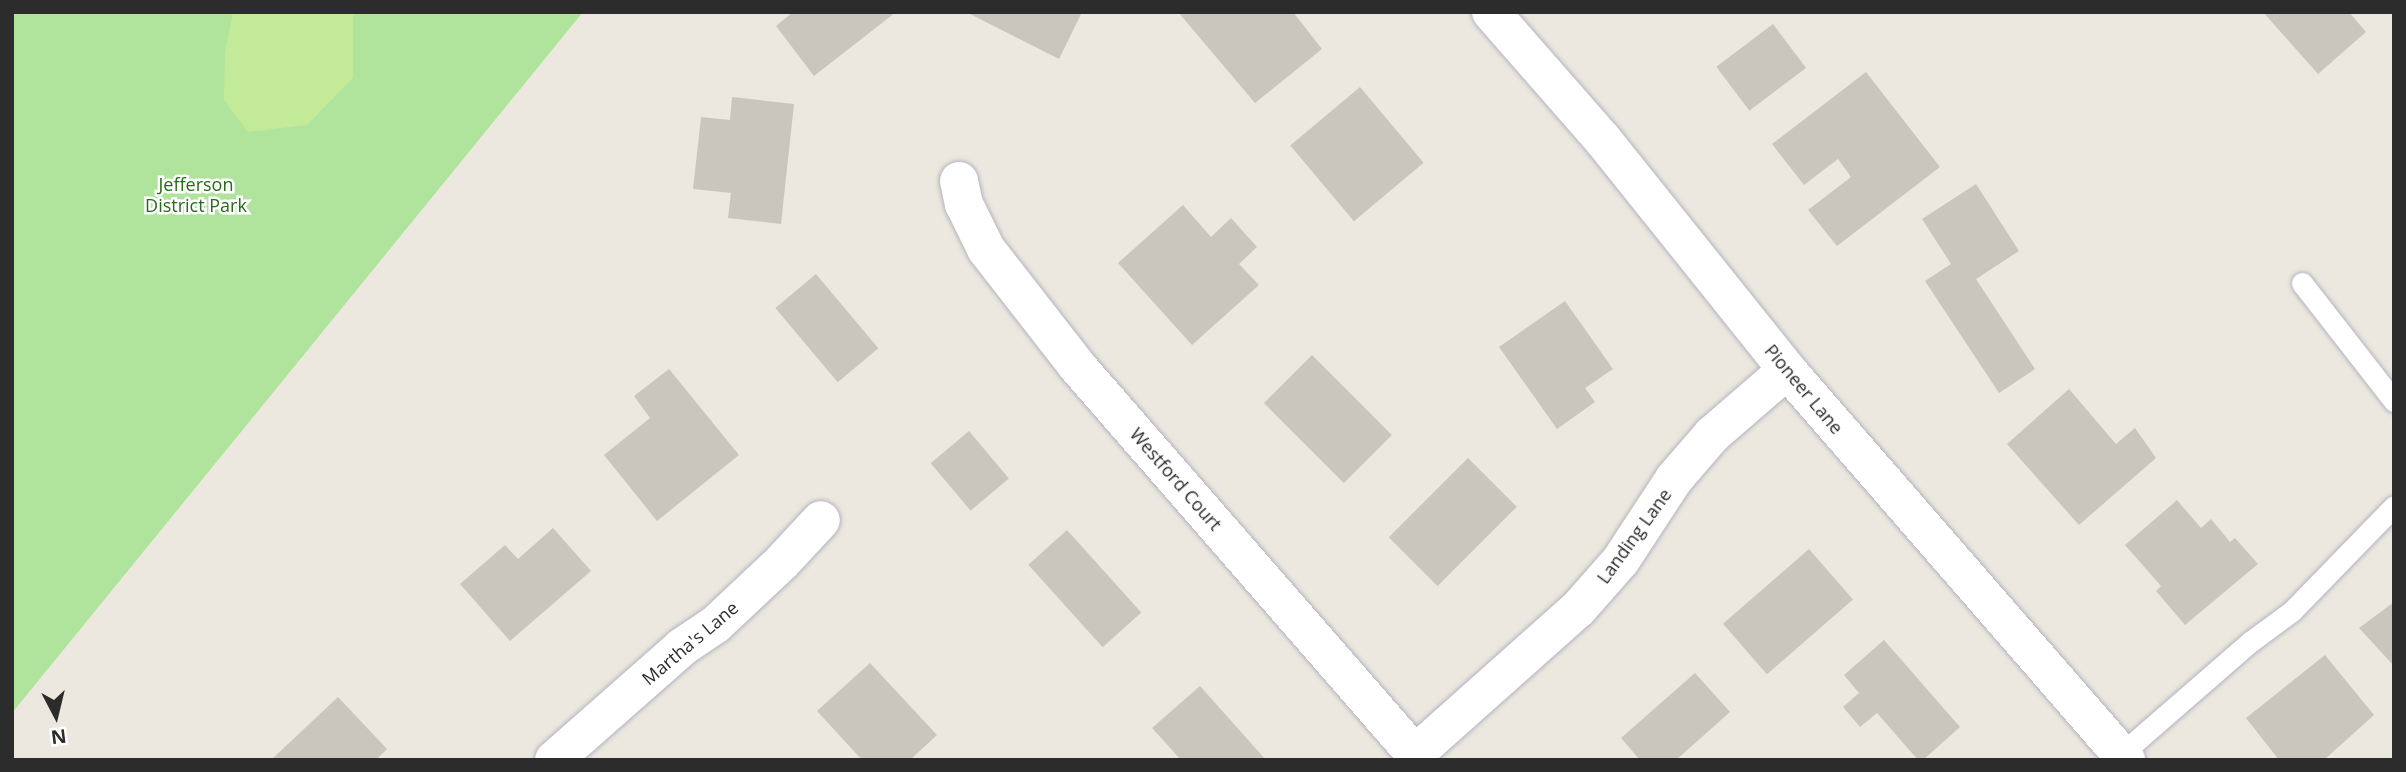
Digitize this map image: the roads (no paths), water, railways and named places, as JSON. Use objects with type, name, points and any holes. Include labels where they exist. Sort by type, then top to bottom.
[{"type":"street","name":"Pioneer Lane","points":[[1491,12],[1603,140],[1787,370],[2124,757]]},
{"type":"street","name":"Westford Court","points":[[959,181],[964,204],[986,249],[1077,366],[1418,757]]},
{"type":"street","name":"Landing Lane","points":[[1418,757],[1578,609],[1621,560],[1675,479],[1712,435],[1787,370]]},
{"type":"street","name":"Martha's Lane","points":[[554,760],[682,647],[715,625],[782,562],[821,520]]},
{"type":"lane","points":[[2302,283],[2394,401]]},
{"type":"lane","points":[[2124,757],[2250,642],[2292,611],[2394,506]]},
{"type":"park label","name":"Jefferson District Park","points":[[196,195]]}]
